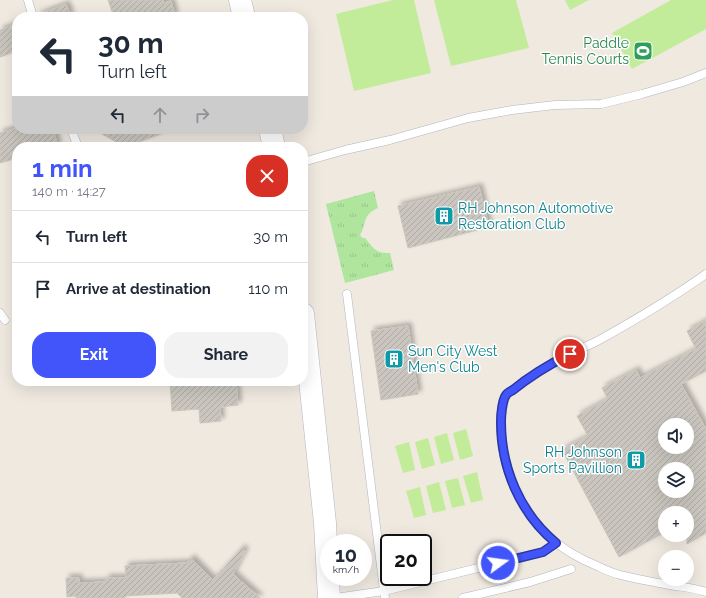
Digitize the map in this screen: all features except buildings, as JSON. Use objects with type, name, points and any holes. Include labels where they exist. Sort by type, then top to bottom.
[{"type":"street","points":[[240,0],[243,12]]},
{"type":"street","points":[[308,362],[325,523],[329,598]]},
{"type":"lane","points":[[28,0],[32,12]]},
{"type":"lane","points":[[308,161],[345,150],[390,140],[468,118],[512,110],[555,105],[601,104],[683,82],[706,72]]},
{"type":"lane","points":[[706,274],[634,321],[558,360],[520,384],[506,396],[501,414],[501,436],[510,476],[519,497],[540,530],[556,543],[579,558],[616,574],[706,592]]},
{"type":"lane","points":[[347,294],[384,594]]},
{"type":"lane","points":[[335,598],[384,594],[543,552],[556,543]]},
{"type":"lane","points":[[463,598],[530,582],[571,569]]},
{"type":"green space","points":[[393,0],[414,0],[431,73],[354,91],[336,14]]},
{"type":"green space","points":[[434,0],[516,0],[529,48],[451,66]]},
{"type":"green space","points":[[565,0],[589,0],[570,10]]},
{"type":"green space","name":"Paddle Tennis Courts","points":[[671,0],[706,0],[706,29],[632,69],[612,33]]},
{"type":"green space","points":[[374,191],[378,208],[369,213],[367,216],[360,235],[378,251],[390,253],[394,270],[345,283],[326,204]]},
{"type":"green space","points":[[466,429],[473,456],[460,460],[453,433]]},
{"type":"green space","points":[[447,433],[454,460],[441,464],[434,437]]},
{"type":"green space","points":[[428,438],[435,465],[422,469],[415,442]]},
{"type":"green space","points":[[409,442],[415,470],[403,473],[395,446]]},
{"type":"green space","points":[[477,472],[483,500],[471,503],[463,476]]},
{"type":"green space","points":[[458,478],[465,505],[452,508],[445,481]]},
{"type":"green space","points":[[439,482],[446,510],[433,513],[426,486]]},
{"type":"green space","points":[[420,487],[426,515],[414,518],[406,491]]},
{"type":"place","name":"Paddle Tennis Courts","points":[[643,51]]},
{"type":"place","name":"RH Johnson Automotive Restoration Club","points":[[444,216]]},
{"type":"place","name":"Sun City West Men's Club","points":[[394,359]]},
{"type":"place","name":"RH Johnson Sports Pavillion","points":[[636,460]]},
{"type":"route","points":[[498,563],[543,552],[556,543],[540,530],[530,516],[519,497],[510,476],[501,436],[501,414],[506,396],[520,384],[570,354]]}]
